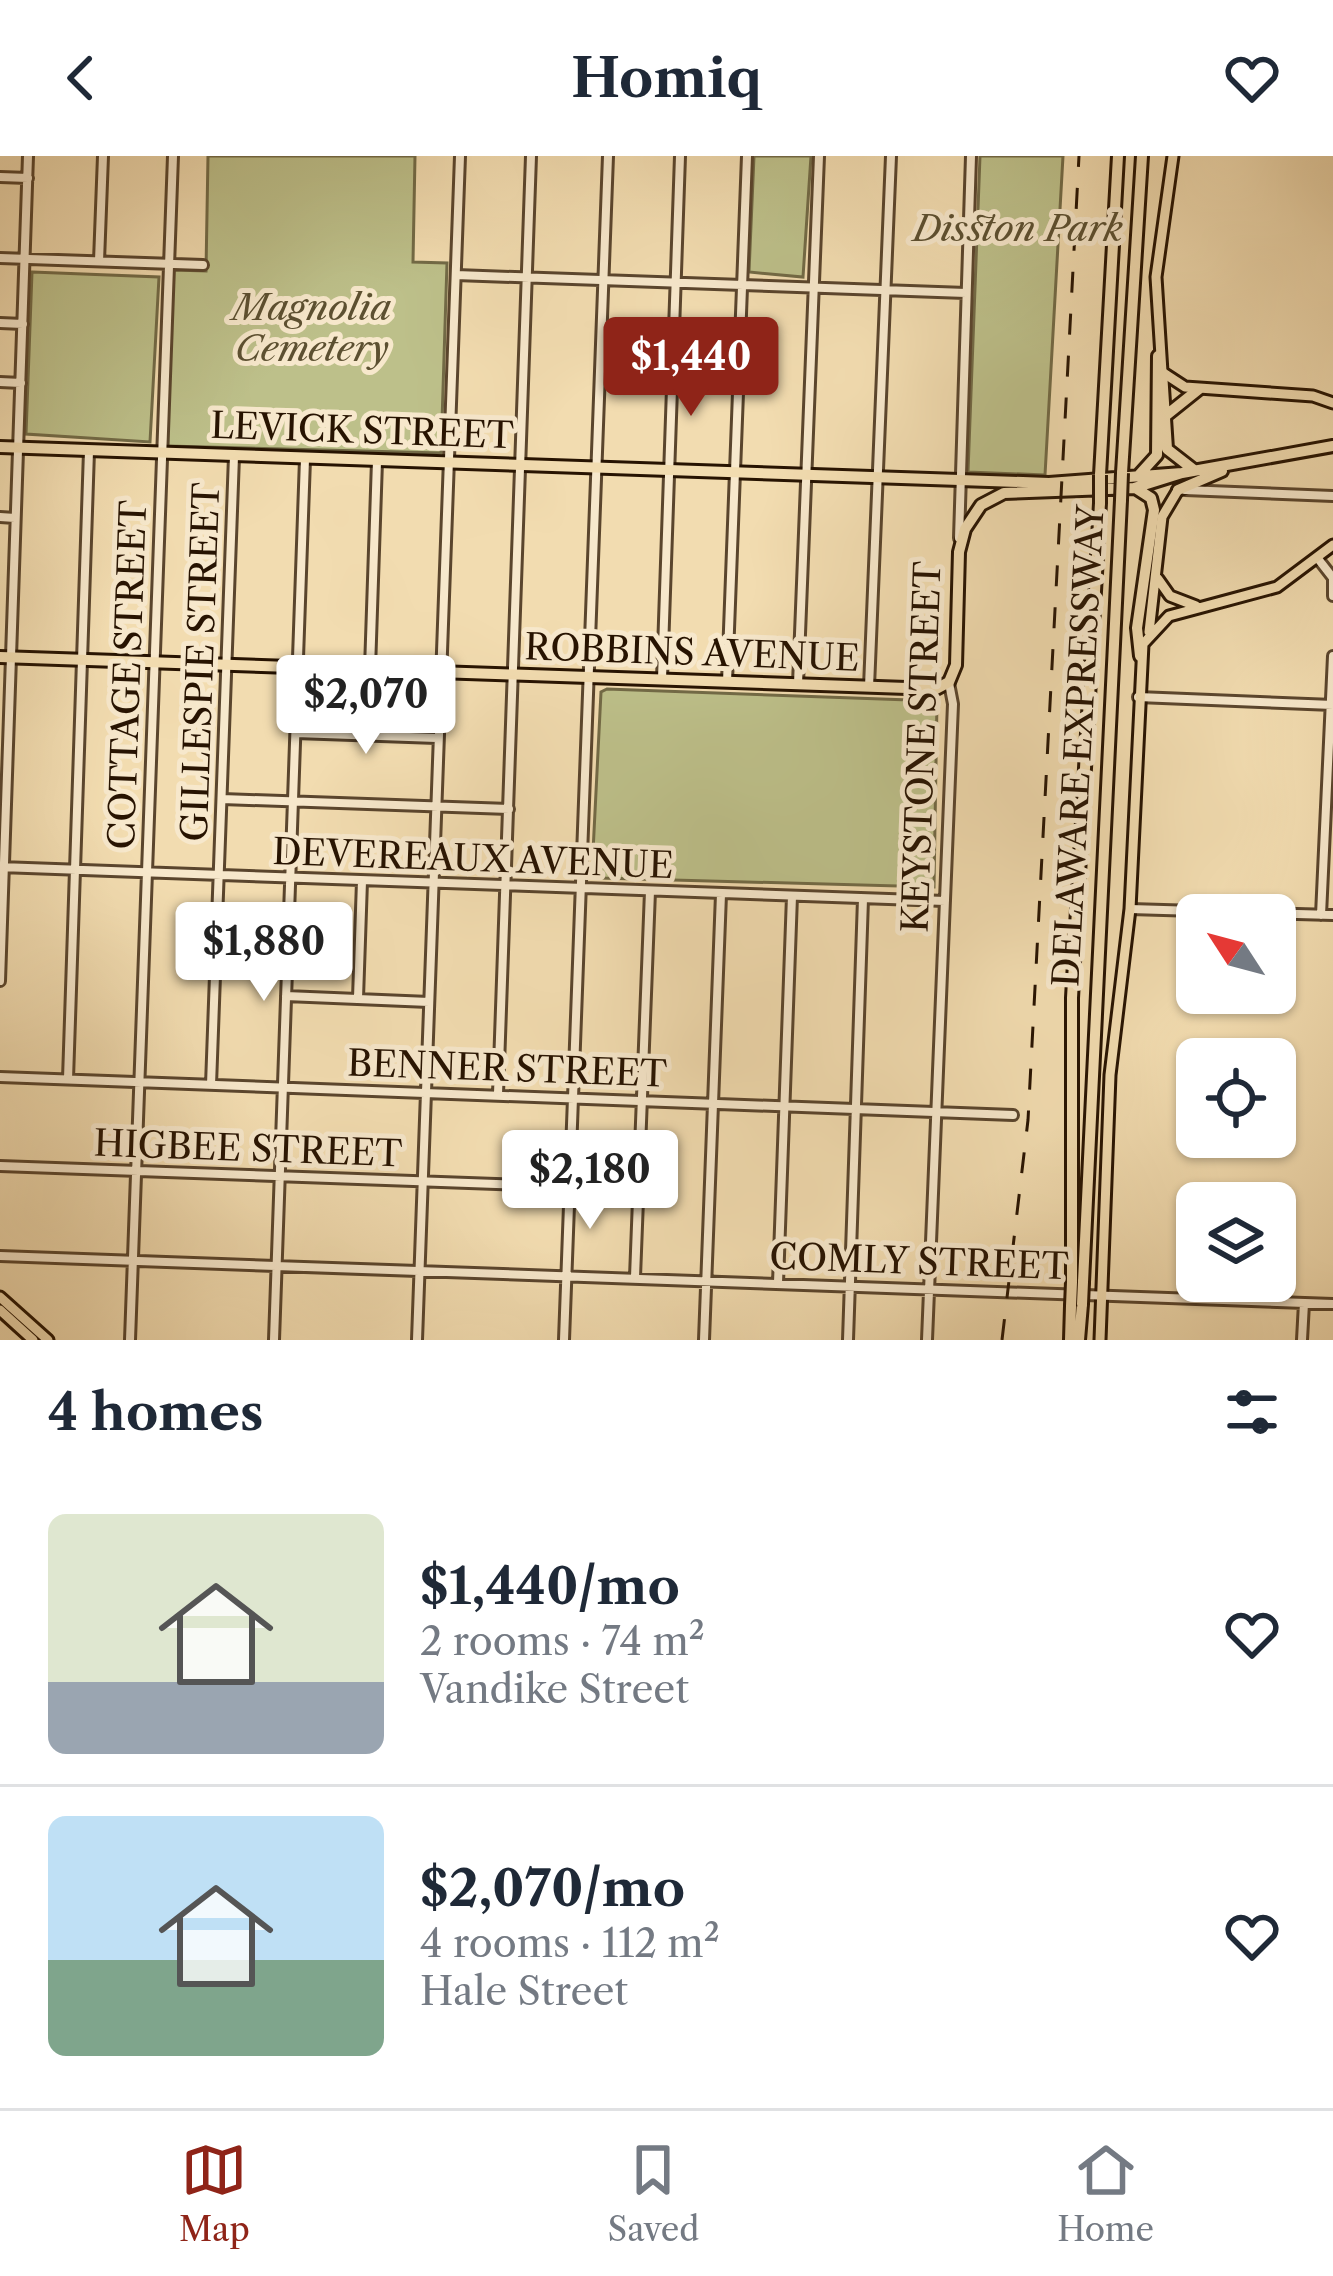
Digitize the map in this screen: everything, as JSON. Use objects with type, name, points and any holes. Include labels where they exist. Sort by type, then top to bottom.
[{"type":"highway","name":"DELAWARE EXPRESSWAY","points":[[1079,1340],[1072,998],[1118,156]]},
{"type":"highway","name":"DELAWARE EXPRESSWAY","points":[[1077,1282],[1121,500],[1130,480],[1142,156]]},
{"type":"highway","points":[[1140,656],[1137,628],[1154,507],[1130,480],[1156,455],[1158,356]]},
{"type":"highway","points":[[1162,372],[1168,452],[1188,472]]},
{"type":"highway","points":[[1164,417],[1199,388]]},
{"type":"highway","points":[[1178,490],[1253,459],[1333,446]]},
{"type":"highway","name":"LEVICK STREET","points":[[0,447],[958,482],[1130,480]]},
{"type":"highway","name":"LEVICK STREET","points":[[959,551],[970,519],[997,495],[1188,472],[1253,459]]},
{"type":"highway","name":"KEYSTONE STREET","points":[[949,682],[956,665],[959,551]]},
{"type":"highway","name":"ROBBINS AVENUE","points":[[5,657],[869,689],[924,690],[949,682]]},
{"type":"highway","name":"DELAWARE EXPRESSWAY","points":[[1070,1340],[1077,1305]]},
{"type":"main road","points":[[1173,156],[1157,257],[1162,372],[1179,385],[1313,396],[1333,404]]},
{"type":"main road","points":[[1100,1340],[1110,1076],[1130,909],[1136,697],[1163,512],[1178,490]]},
{"type":"main road","points":[[1149,632],[1169,616],[1277,587],[1319,560],[1333,545]]},
{"type":"main road","points":[[1155,574],[1170,596],[1200,607]]},
{"type":"main road","points":[[0,1297],[48,1340]]},
{"type":"main road","points":[[0,1310],[33,1340]]},
{"type":"street","points":[[0,980],[5,657],[13,586],[28,156]]},
{"type":"street","points":[[99,262],[103,156]]},
{"type":"street","name":"COTTAGE STREET","points":[[130,1340],[173,156]]},
{"type":"street","points":[[417,1340],[460,156]]},
{"type":"street","points":[[498,1094],[530,156]]},
{"type":"street","points":[[564,1340],[608,156]]},
{"type":"street","points":[[662,681],[680,156]]},
{"type":"street","points":[[727,683],[747,156]]},
{"type":"street","points":[[798,686],[819,156]]},
{"type":"street","points":[[869,689],[891,156]]},
{"type":"street","name":"KEYSTONE STREET","points":[[959,551],[971,156]]},
{"type":"street","points":[[0,177],[28,178]]},
{"type":"street","points":[[0,258],[203,265]]},
{"type":"street","points":[[456,275],[965,293]]},
{"type":"street","points":[[0,323],[23,324]]},
{"type":"street","points":[[0,382],[21,382]]},
{"type":"street","points":[[68,1079],[89,451]]},
{"type":"street","name":"GILLESPIE STREET","points":[[212,1085],[234,456]]},
{"type":"street","points":[[274,1340],[305,459]]},
{"type":"street","points":[[370,670],[377,461]]},
{"type":"street","points":[[1178,490],[1333,496]]},
{"type":"street","points":[[0,517],[15,518]]},
{"type":"street","points":[[1319,560],[1333,578],[1333,596]]},
{"type":"street","points":[[0,586],[13,586]]},
{"type":"street","points":[[1321,915],[1333,656]]},
{"type":"street","name":"KEYSTONE STREET","points":[[927,1340],[953,704],[949,682]]},
{"type":"street","points":[[1136,697],[1331,705]]},
{"type":"street","points":[[296,733],[437,738]]},
{"type":"street","points":[[222,799],[508,809]]},
{"type":"street","name":"DEVEREAUX AVENUE","points":[[2,867],[945,901]]},
{"type":"street","points":[[358,998],[362,881]]},
{"type":"street","points":[[635,1277],[650,891]]},
{"type":"street","points":[[704,1340],[721,894]]},
{"type":"street","points":[[778,1283],[792,896]]},
{"type":"street","points":[[848,1340],[863,899]]},
{"type":"street","points":[[1130,909],[1333,915]]},
{"type":"street","points":[[286,996],[429,1002]]},
{"type":"street","name":"BENNER STREET","points":[[0,1077],[1013,1115]]},
{"type":"street","name":"HIGBEE STREET","points":[[0,1166],[638,1189]]},
{"type":"street","name":"COMLY STREET","points":[[0,1256],[1333,1304]]},
{"type":"street","points":[[1302,1340],[1304,1304]]},
{"type":"green space","name":"Magnolia Cemetery","points":[[208,156],[415,156],[413,262],[447,263],[441,453],[167,446],[173,270],[206,271]]},
{"type":"green space","points":[[754,156],[811,156],[803,277],[749,272]]},
{"type":"green space","name":"Disston Park","points":[[980,156],[1063,156],[1045,475],[968,472]]},
{"type":"green space","points":[[32,272],[159,277],[150,442],[26,434]]},
{"type":"green space","points":[[601,692],[937,701],[934,887],[600,878],[592,872]]},
{"type":"railway","points":[[1002,1340],[1028,1120],[1079,156]]}]
